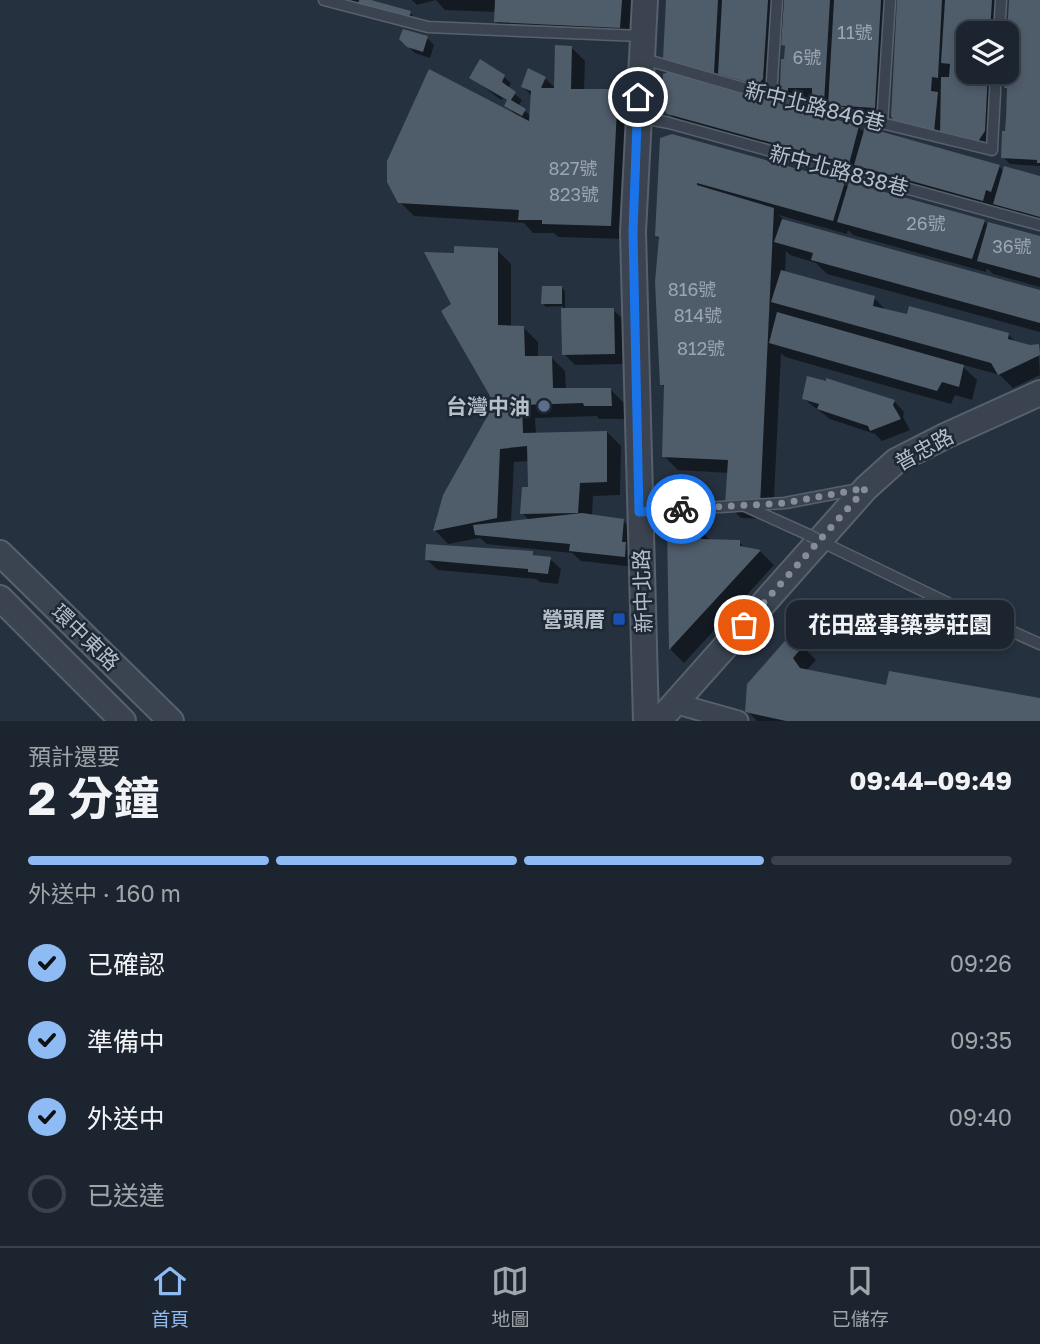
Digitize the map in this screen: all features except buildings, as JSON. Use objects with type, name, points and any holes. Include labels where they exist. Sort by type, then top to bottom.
[{"type":"street","name":"新中北路","points":[[645,0],[633,232],[646,721]]},
{"type":"street","name":"普忠路","points":[[666,712],[866,488],[896,461],[1040,393]]},
{"type":"street","name":"環中東路","points":[[0,553],[171,721]]},
{"type":"street","name":"環中東路","points":[[0,598],[123,721]]},
{"type":"street","points":[[666,712],[738,721]]},
{"type":"lane","name":"新中北路846巷","points":[[324,0],[428,27],[641,47],[771,96],[992,150],[995,84]]},
{"type":"lane","points":[[771,96],[777,0]]},
{"type":"lane","points":[[882,124],[890,0]]},
{"type":"lane","points":[[1000,21],[1001,0]]},
{"type":"lane","name":"新中北路838巷","points":[[638,117],[669,123],[1040,225]]},
{"type":"lane","points":[[639,512],[785,503],[866,488]]},
{"type":"lane","points":[[743,505],[1040,644]]},
{"type":"way so far","points":[[681,509],[785,503],[866,488],[744,625]]},
{"type":"place","name":"台灣中油","points":[[544,406]]},
{"type":"place","name":"營頭厝","points":[[619,619]]},
{"type":"place","name":"花田盛事築夢莊園","points":[[744,625]]},
{"type":"route","points":[[638,97],[633,232],[639,512],[681,509]]}]
